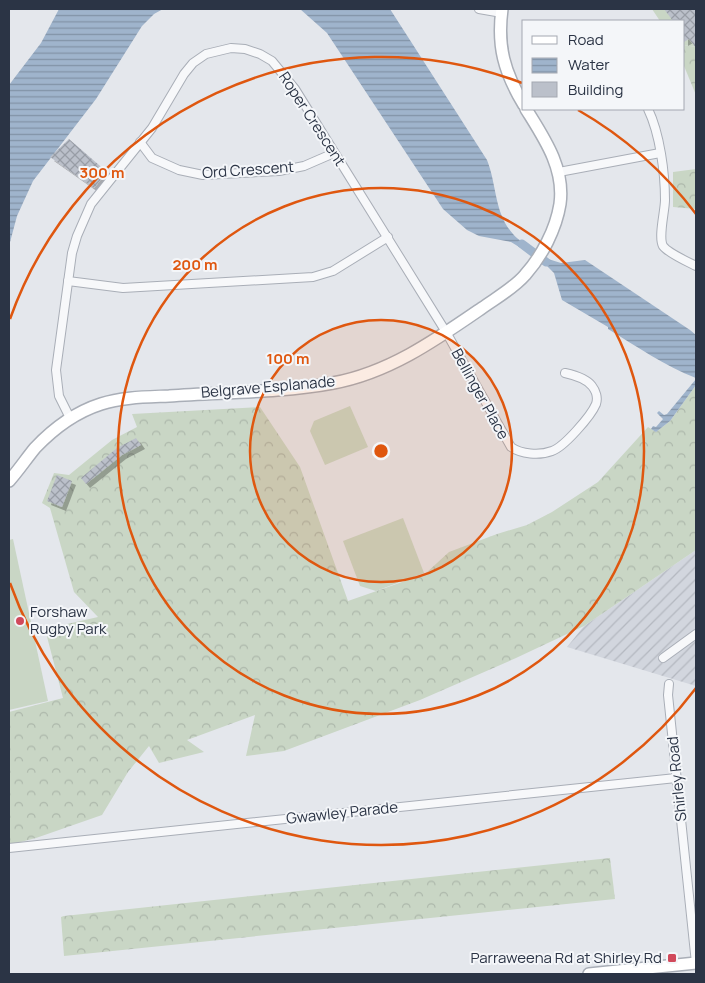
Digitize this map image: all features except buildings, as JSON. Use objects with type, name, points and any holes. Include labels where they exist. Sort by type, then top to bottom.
[{"type":"street","points":[[479,9],[502,11],[500,40],[502,56],[510,81],[522,102]]},
{"type":"street","name":"Roper Crescent","points":[[70,418],[57,388],[56,370],[72,253],[77,236],[91,204],[152,128],[184,74],[206,54],[231,48],[246,49],[272,61],[295,89],[446,332]]},
{"type":"street","name":"Belgrave Esplanade","points":[[9,481],[36,448],[70,418],[102,404],[119,400],[217,392],[301,388],[335,383],[378,370],[446,332],[499,296],[525,276],[538,256],[554,227],[560,202],[556,161],[527,110]]},
{"type":"street","points":[[648,110],[660,153],[665,200],[662,241],[667,250],[696,266]]},
{"type":"street","name":"Ord Crescent","points":[[140,142],[152,158],[179,170],[203,175],[279,171],[304,166],[334,153]]},
{"type":"street","points":[[558,172],[660,153]]},
{"type":"street","points":[[68,281],[123,288],[313,277],[333,271],[388,237]]},
{"type":"street","name":"Bellinger Place","points":[[446,332],[507,443],[515,450],[545,453],[558,448],[595,406],[595,391],[589,382],[565,373]]},
{"type":"street","points":[[663,658],[696,634]]},
{"type":"street","name":"Shirley Road","points":[[670,684],[668,695],[696,963]]},
{"type":"street","name":"Gwawley Parade","points":[[9,848],[676,778]]},
{"type":"street","points":[[590,974],[696,963]]},
{"type":"shaded area","points":[[696,550],[696,686],[567,647],[584,626]]},
{"type":"green space","points":[[652,9],[696,9],[696,47],[685,45],[685,20],[659,20]]},
{"type":"green space","points":[[685,45],[696,47],[696,95],[685,68]]},
{"type":"green space","points":[[696,169],[696,209],[673,207],[673,172]]},
{"type":"green space","points":[[696,385],[696,550],[584,626],[420,700],[284,751],[246,756],[255,715],[187,740],[204,752],[159,763],[149,746],[128,772],[102,815],[36,838],[9,845],[9,712],[63,698],[45,629],[98,617],[74,592],[50,508],[42,503],[54,473],[69,475],[112,440],[137,427],[132,414],[260,407],[300,467],[348,601],[425,574],[449,552],[527,525],[552,512],[598,482],[648,427],[656,432],[670,421]]},
{"type":"green space","points":[[350,406],[368,447],[325,465],[310,431],[314,421]]},
{"type":"green space","points":[[403,518],[424,573],[376,591],[360,586],[343,541]]},
{"type":"green space","name":"Forshaw Rugby Park","points":[[13,539],[48,701],[9,710],[9,540]]},
{"type":"green space","points":[[610,858],[615,899],[64,956],[61,917],[64,916]]},
{"type":"water","points":[[59,9],[163,9],[154,14],[142,26],[96,99],[33,181],[17,216],[9,246],[9,85],[41,43]]},
{"type":"water","points":[[300,9],[390,9],[487,160],[502,217],[515,236],[532,248],[529,253],[511,242],[479,236],[467,230],[443,209],[327,33]]},
{"type":"water","points":[[548,259],[561,263],[585,260],[690,330],[696,335],[696,378],[673,368],[562,300],[554,273],[545,264]]},
{"type":"water","points":[[696,379],[696,385],[670,421],[656,432],[651,429],[653,426],[656,427],[663,419],[657,413],[659,411],[664,415],[667,414]]},
{"type":"waterway","points":[[522,244],[546,262]]},
{"type":"place","name":"Forshaw Rugby Park","points":[[20,621]]},
{"type":"place","name":"Parraweena Rd at Shirley Rd","points":[[672,958]]}]
